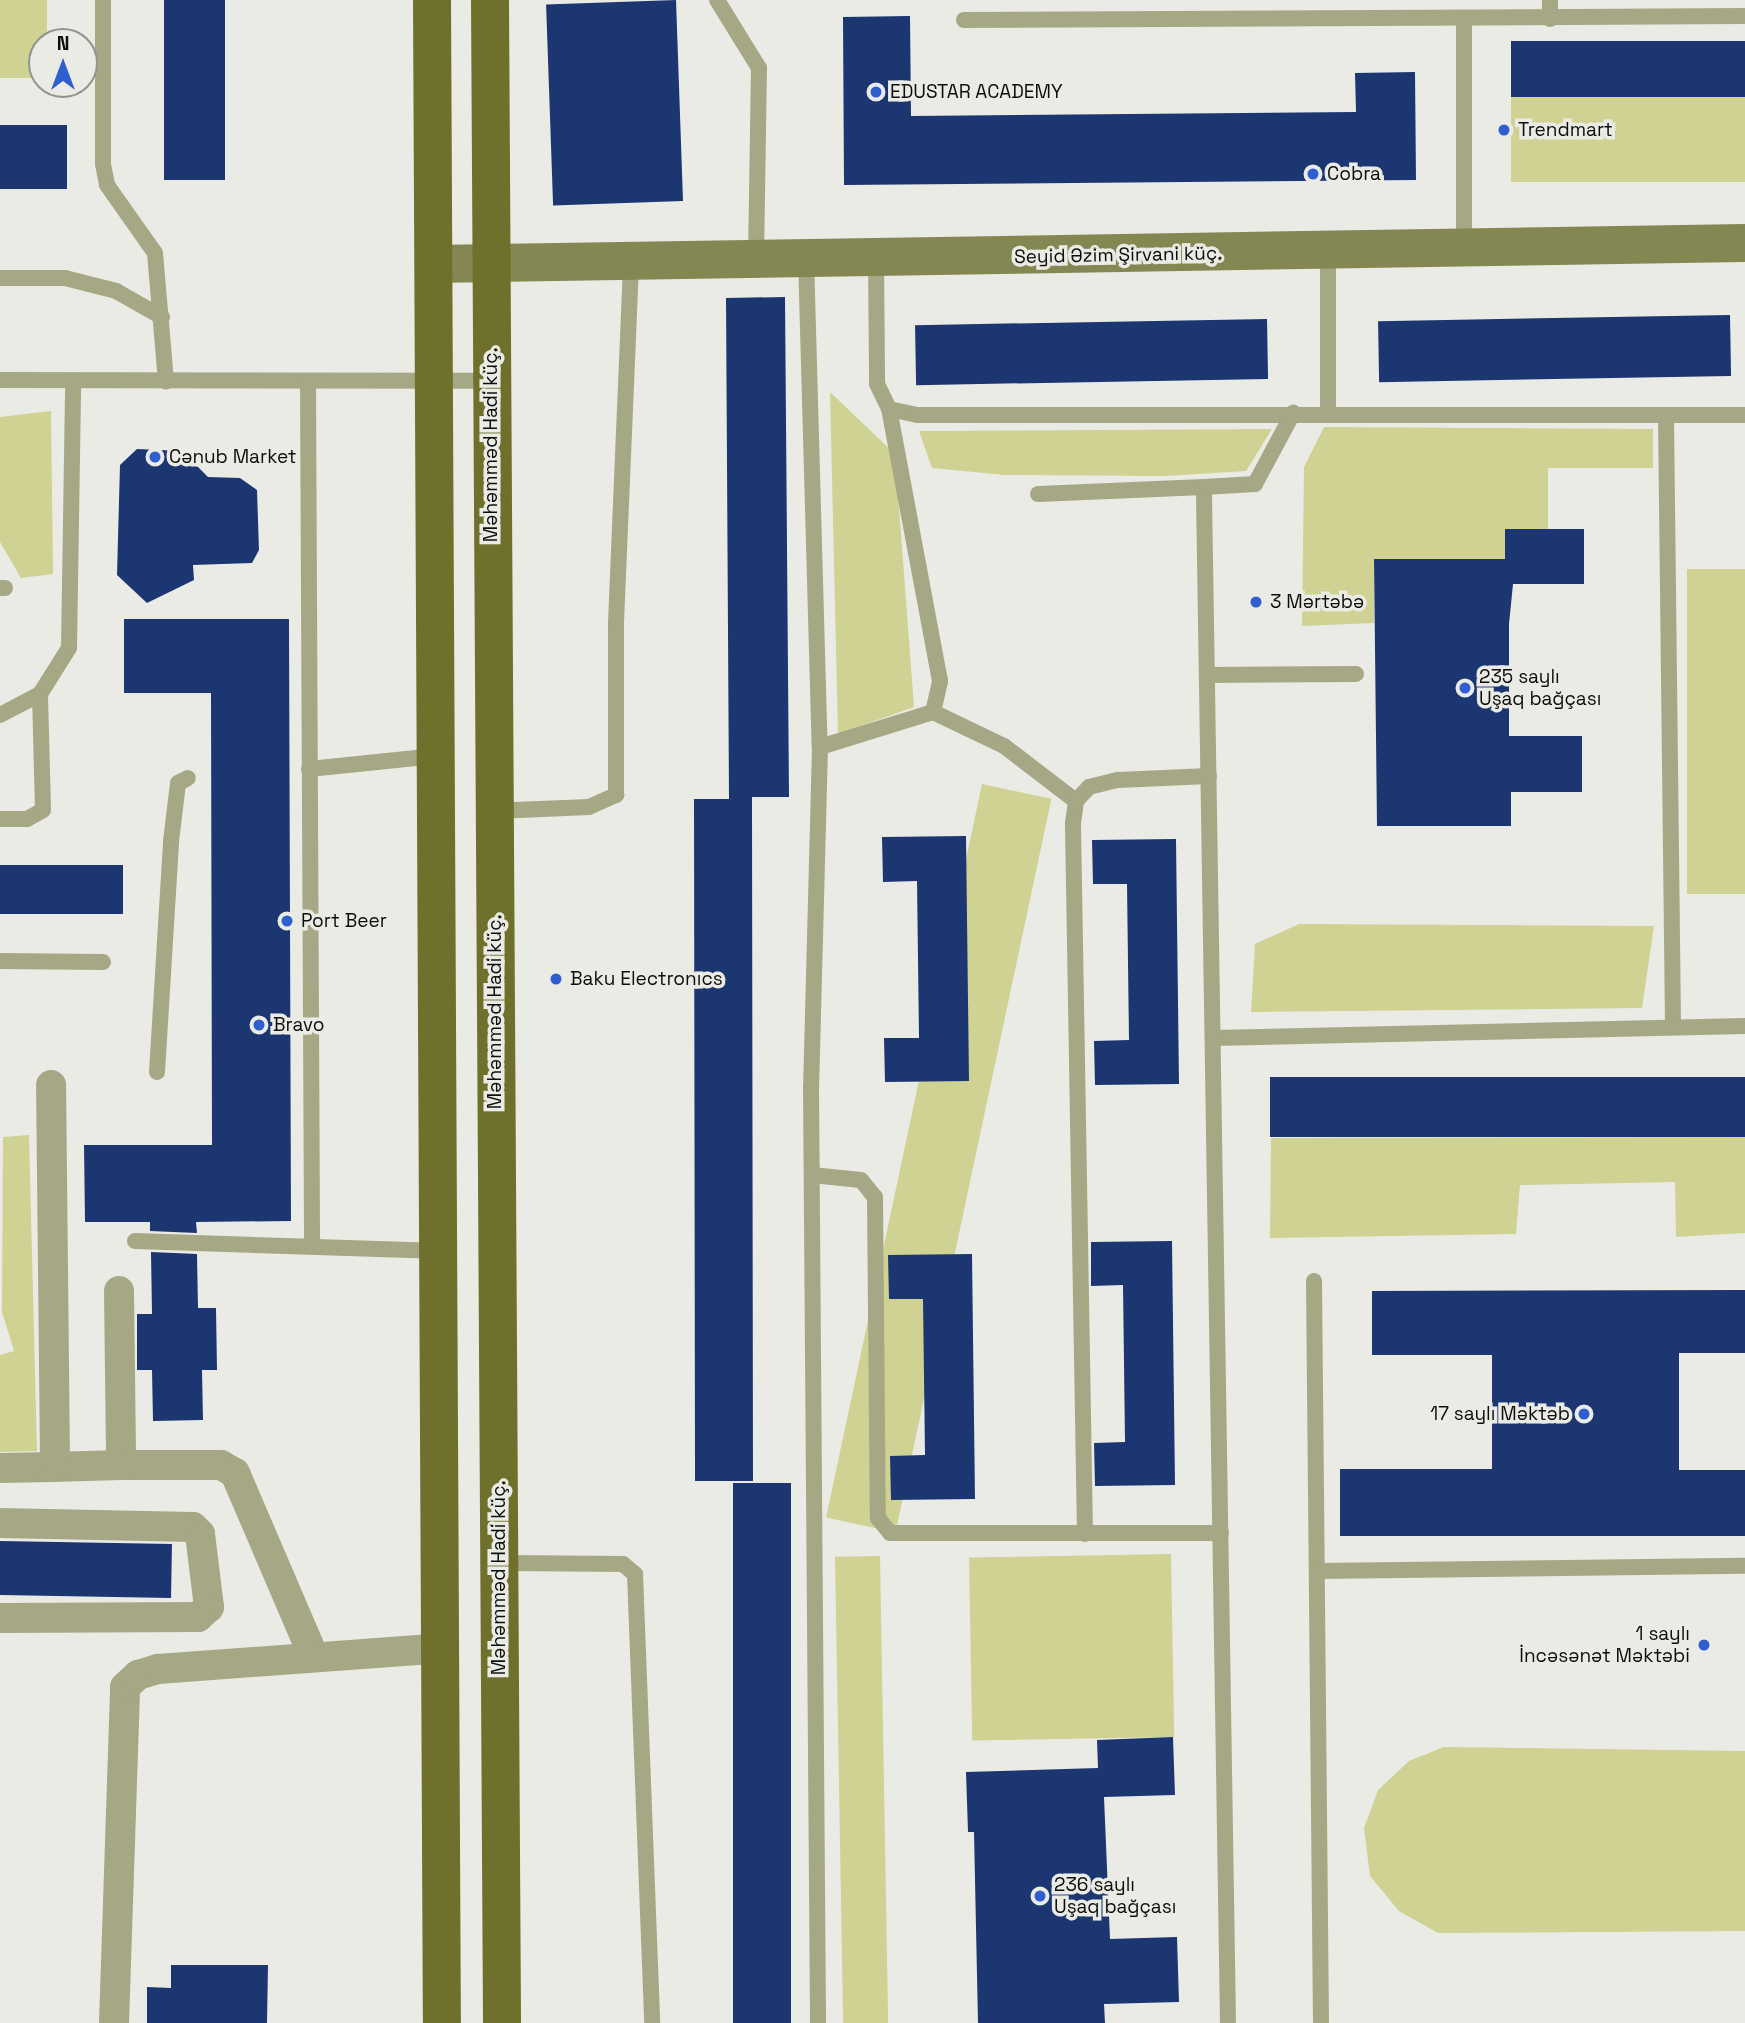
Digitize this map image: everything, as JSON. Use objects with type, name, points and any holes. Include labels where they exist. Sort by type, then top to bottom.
[{"type":"main road","points":[[432,0],[439,755],[442,2023]]},
{"type":"main road","name":"Məhəmməd Hadi küç.","points":[[490,0],[490,381],[502,2023]]},
{"type":"main road","name":"Seyid Əzim Şirvani küç.","points":[[435,264],[1464,250],[1745,243]]},
{"type":"street","points":[[51,1085],[51,1467]]},
{"type":"street","points":[[119,1291],[121,1465]]},
{"type":"street","points":[[0,1468],[221,1465],[235,1473],[313,1655]]},
{"type":"street","points":[[0,1523],[193,1527],[200,1534],[209,1607],[198,1617],[0,1618]]},
{"type":"street","points":[[114,2023],[125,1687],[138,1675],[158,1669],[313,1655],[441,1648]]},
{"type":"lane","points":[[103,0],[103,164],[107,186],[155,253],[166,382]]},
{"type":"lane","points":[[717,0],[760,68],[756,260]]},
{"type":"lane","points":[[1550,0],[1550,19]]},
{"type":"lane","points":[[964,20],[1464,20],[1745,16]]},
{"type":"lane","points":[[1464,20],[1464,250]]},
{"type":"lane","points":[[1328,252],[1328,413]]},
{"type":"lane","points":[[806,258],[820,747],[812,1175],[818,2023]]},
{"type":"lane","points":[[876,258],[877,384],[890,409],[940,681],[933,712]]},
{"type":"lane","points":[[493,811],[600,806],[615,795],[618,786],[615,623],[631,261]]},
{"type":"lane","points":[[0,278],[78,281],[116,291],[162,317]]},
{"type":"lane","points":[[0,380],[436,385],[490,381]]},
{"type":"lane","points":[[0,715],[40,694],[69,648],[73,381]]},
{"type":"lane","points":[[308,383],[312,1246]]},
{"type":"lane","points":[[890,409],[917,415],[1745,415]]},
{"type":"lane","points":[[1038,495],[1255,484],[1293,413]]},
{"type":"lane","points":[[1666,417],[1673,1027]]},
{"type":"lane","points":[[1205,487],[1228,2023]]},
{"type":"lane","points":[[1207,675],[1356,674]]},
{"type":"lane","points":[[0,819],[27,819],[43,810],[40,694]]},
{"type":"lane","points":[[820,747],[933,712],[1003,746],[1076,802]]},
{"type":"lane","points":[[309,769],[439,755]]},
{"type":"lane","points":[[1085,1534],[1074,1089],[1076,802],[1089,787],[1118,780],[1209,776]]},
{"type":"lane","points":[[157,1072],[171,841],[178,783],[188,778]]},
{"type":"lane","points":[[0,961],[103,962]]},
{"type":"lane","points":[[1213,1038],[1745,1026]]},
{"type":"lane","points":[[812,1175],[861,1180],[875,1197],[878,1518],[890,1533],[1221,1533]]},
{"type":"lane","points":[[135,1241],[441,1251]]},
{"type":"lane","points":[[1314,1281],[1321,2023]]},
{"type":"lane","points":[[498,1563],[623,1563],[635,1574],[652,2023]]},
{"type":"lane","points":[[1317,1571],[1745,1566]]},
{"type":"green space","points":[[0,0],[47,0],[47,28],[28,28],[28,78],[0,78]]},
{"type":"green space","points":[[1511,97],[1745,97],[1745,182],[1511,182]]},
{"type":"green space","points":[[830,392],[895,454],[914,707],[838,734]]},
{"type":"green space","points":[[51,411],[53,574],[21,578],[0,542],[0,417]]},
{"type":"green space","points":[[1324,427],[1653,429],[1653,468],[1548,468],[1548,529],[1505,530],[1505,559],[1374,559],[1374,623],[1302,626],[1304,467]]},
{"type":"green space","points":[[1272,429],[1246,471],[1166,476],[1005,475],[932,468],[919,431]]},
{"type":"green space","points":[[1687,569],[1745,569],[1745,894],[1687,894]]},
{"type":"green space","points":[[982,784],[1051,799],[896,1532],[826,1518]]},
{"type":"green space","points":[[1299,924],[1654,926],[1642,1008],[1251,1012],[1255,944]]},
{"type":"green space","points":[[29,1135],[37,1451],[0,1452],[0,1355],[14,1351],[2,1312],[3,1137]]},
{"type":"green space","points":[[1745,1137],[1745,1233],[1676,1237],[1675,1182],[1520,1185],[1516,1234],[1270,1238],[1271,1138]]},
{"type":"green space","points":[[1171,1554],[1174,1737],[972,1740],[969,1558]]},
{"type":"green space","points":[[880,1556],[888,2023],[843,2023],[835,1557]]},
{"type":"green space","points":[[1444,1747],[1745,1751],[1745,1931],[1438,1933],[1399,1911],[1370,1876],[1364,1828],[1378,1790],[1409,1761]]},
{"type":"building","points":[[164,0],[225,0],[225,180],[164,180]]},
{"type":"building","points":[[676,0],[683,201],[553,205],[546,5]]},
{"type":"building","points":[[910,16],[911,116],[1356,112],[1355,73],[1415,72],[1416,180],[844,185],[843,17]]},
{"type":"building","points":[[1511,41],[1745,41],[1745,97],[1511,97]]},
{"type":"building","points":[[0,125],[67,125],[67,189],[0,189]]},
{"type":"building","points":[[785,297],[789,797],[752,797],[753,1481],[695,1481],[694,799],[729,799],[726,298]]},
{"type":"building","points":[[1730,315],[1731,376],[1379,382],[1378,321]]},
{"type":"building","points":[[1267,319],[1268,379],[916,385],[915,325]]},
{"type":"building","points":[[137,449],[182,451],[208,477],[240,478],[257,490],[259,550],[252,563],[193,565],[194,580],[147,603],[117,575],[120,465]]},
{"type":"building","points":[[1505,529],[1584,529],[1584,584],[1513,584],[1509,624],[1509,736],[1582,736],[1582,792],[1511,792],[1511,826],[1377,826],[1374,559],[1505,559]]},
{"type":"building","points":[[124,619],[289,619],[291,1221],[196,1222],[197,1233],[150,1231],[150,1222],[85,1222],[84,1145],[212,1145],[211,693],[124,693]]},
{"type":"building","points":[[966,836],[969,1081],[885,1082],[884,1038],[919,1038],[917,881],[883,882],[882,837]]},
{"type":"building","points":[[1176,839],[1179,1084],[1095,1085],[1094,1041],[1129,1040],[1127,884],[1093,884],[1092,840]]},
{"type":"building","points":[[0,865],[123,865],[123,914],[0,914]]},
{"type":"building","points":[[1270,1077],[1745,1077],[1745,1137],[1270,1137]]},
{"type":"building","points":[[1172,1241],[1175,1485],[1095,1486],[1094,1443],[1125,1442],[1123,1285],[1091,1286],[1091,1242]]},
{"type":"building","points":[[151,1252],[197,1254],[198,1308],[216,1308],[217,1370],[202,1370],[203,1420],[153,1421],[152,1370],[137,1370],[137,1314],[152,1314]]},
{"type":"building","points":[[972,1254],[975,1499],[891,1500],[890,1456],[925,1455],[923,1299],[889,1299],[888,1255]]},
{"type":"building","points":[[1745,1290],[1745,1353],[1679,1353],[1679,1470],[1745,1470],[1745,1536],[1340,1536],[1340,1469],[1492,1469],[1492,1355],[1372,1355],[1372,1291]]},
{"type":"building","points":[[733,1483],[791,1483],[791,2023],[733,2023]]},
{"type":"building","points":[[0,1541],[172,1544],[171,1598],[0,1595]]},
{"type":"building","points":[[1173,1737],[1175,1795],[1104,1797],[1110,1939],[1177,1937],[1179,2002],[1104,2004],[1105,2023],[978,2023],[974,1832],[968,1832],[966,1772],[1098,1768],[1097,1740]]},
{"type":"building","points":[[171,1965],[268,1965],[267,2023],[147,2023],[147,1987],[171,1988]]},
{"type":"place","name":"EDUSTAR ACADEMY","points":[[876,92]]},
{"type":"place","name":"Trendmart","points":[[1504,130]]},
{"type":"place","name":"Cobra","points":[[1313,174]]},
{"type":"place","name":"Cənub Market","points":[[155,457]]},
{"type":"place","name":"3 Mərtəbə","points":[[1256,602]]},
{"type":"place","name":"235 saylı Uşaq bağçası","points":[[1465,688]]},
{"type":"place","name":"Port Beer","points":[[287,921]]},
{"type":"place","name":"Baku Electronıcs","points":[[556,979]]},
{"type":"place","name":"Bravo","points":[[259,1025]]},
{"type":"place","name":"17 saylı Məktəb","points":[[1584,1414]]},
{"type":"place","name":"1 saylı İncəsənət Məktəbi","points":[[1704,1645]]},
{"type":"place","name":"236 saylı Uşaq bağçası","points":[[1040,1896]]}]
